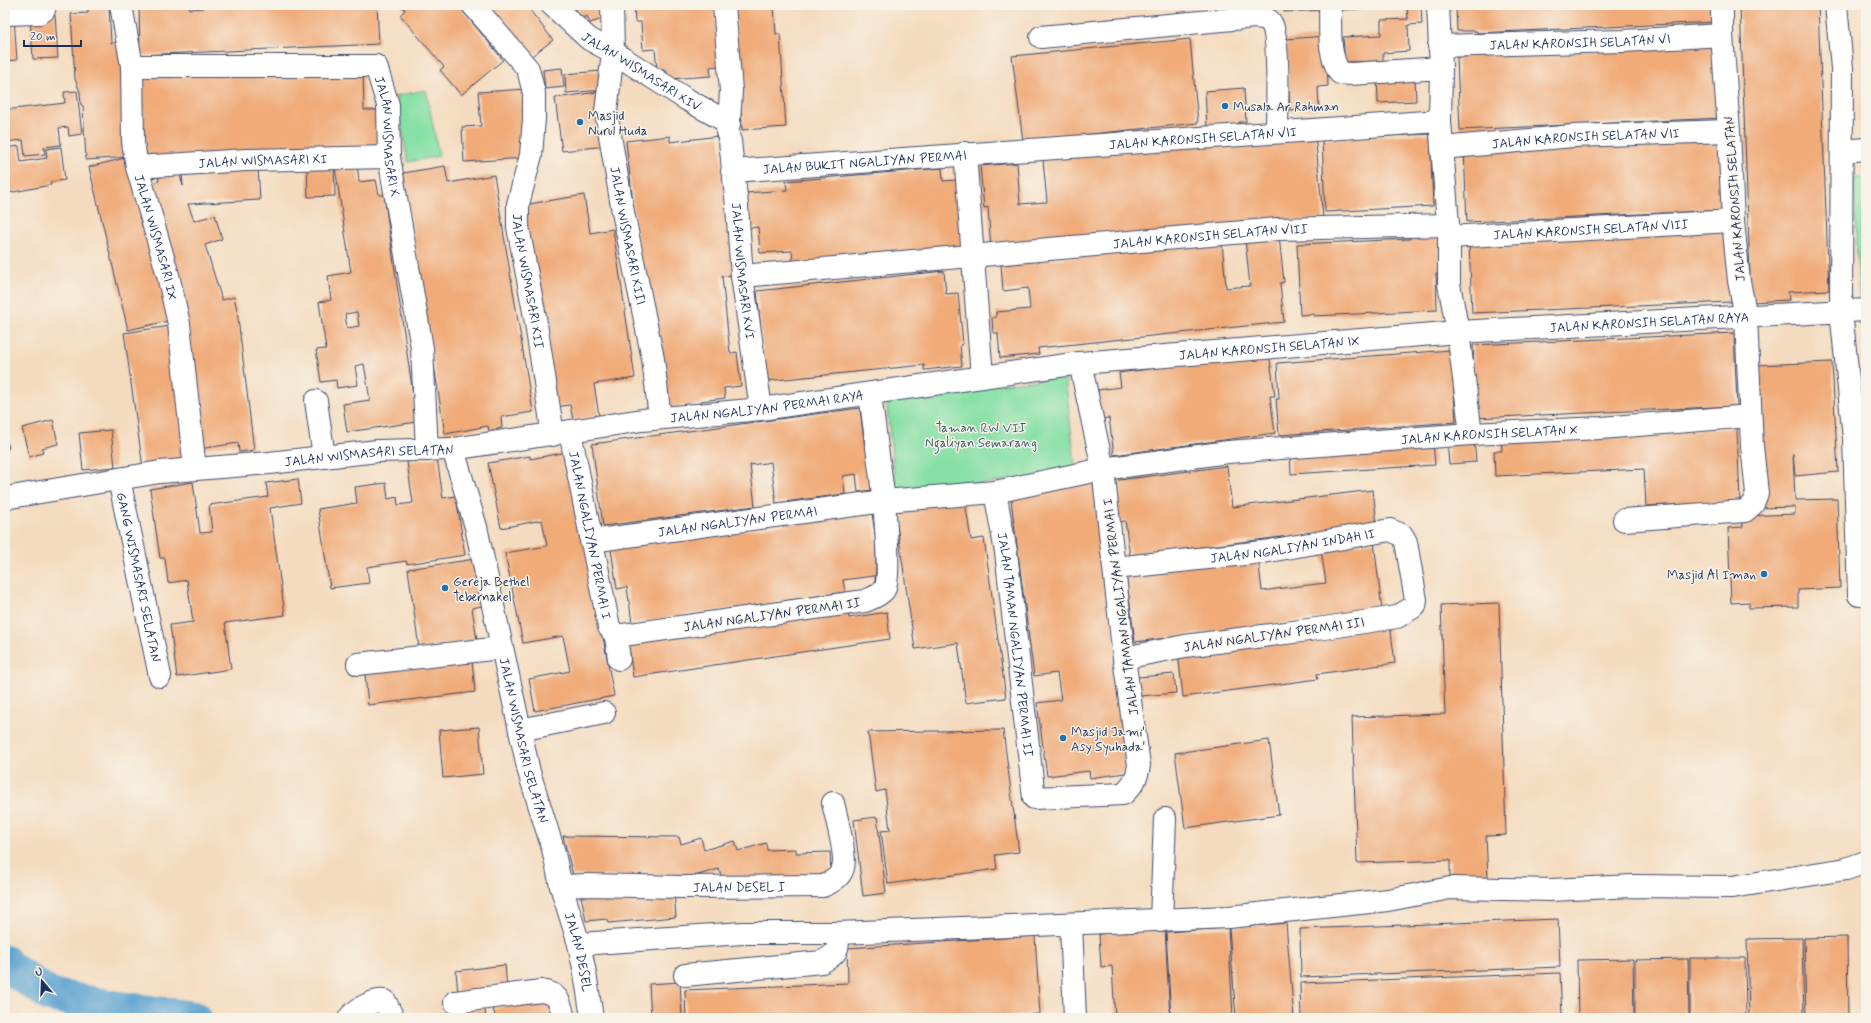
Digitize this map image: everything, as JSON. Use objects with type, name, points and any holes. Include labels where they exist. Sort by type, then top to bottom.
[{"type":"street","points":[[5,14],[39,13],[44,10],[45,5]]},
{"type":"street","name":"JALAN WISMASARI IX","points":[[121,5],[132,66],[133,142],[137,166],[168,275],[179,324],[195,469]]},
{"type":"street","name":"JALAN WISMASARI XII","points":[[473,5],[528,69],[534,93],[534,119],[531,155],[518,204],[518,227],[535,317],[561,434]]},
{"type":"street","name":"JALAN WISMASARI XIV","points":[[552,5],[589,39],[613,52],[728,128]]},
{"type":"street","name":"JALAN WISMASARI XIII","points":[[612,5],[613,52],[606,112],[623,212],[653,359],[660,418]]},
{"type":"street","name":"JALAN WISMASARI XVI","points":[[724,5],[731,91],[728,128],[737,206],[742,276],[761,409]]},
{"type":"street","points":[[1330,5],[1331,52],[1334,64],[1340,73],[1351,74],[1441,68]]},
{"type":"street","points":[[1438,5],[1441,68],[1440,121],[1448,231],[1449,284],[1458,332],[1471,434]]},
{"type":"street","name":"JALAN KARONSIH SELATAN","points":[[1624,520],[1745,510],[1753,504],[1756,493],[1750,416],[1746,317],[1733,221],[1729,131],[1722,35],[1722,5]]},
{"type":"street","points":[[1836,5],[1842,68],[1842,151],[1840,190],[1841,311],[1854,438],[1859,595]]},
{"type":"street","points":[[1041,37],[1254,17],[1265,18],[1271,22],[1274,29],[1276,48],[1277,132]]},
{"type":"street","name":"JALAN KARONSIH SELATAN VI","points":[[1439,46],[1623,41],[1722,35]]},
{"type":"street","name":"JALAN WISMASARI X","points":[[132,66],[376,66],[388,105],[389,157],[422,348],[427,450]]},
{"type":"street","name":"JALAN KARONSIH SELATAN VII","points":[[965,153],[1440,121]]},
{"type":"street","name":"JALAN KARONSIH SELATAN VII","points":[[1442,148],[1573,136],[1729,131]]},
{"type":"street","points":[[1842,151],[1866,149]]},
{"type":"street","name":"JALAN BUKIT NGALIYAN PERMAI","points":[[732,171],[965,153],[982,377]]},
{"type":"street","name":"JALAN WISMASARI XI","points":[[137,166],[246,160],[389,157]]},
{"type":"street","name":"JALAN KARONSIH SELATAN VIII","points":[[973,257],[1278,229],[1448,231],[1733,221]]},
{"type":"street","points":[[742,276],[973,257]]},
{"type":"street","name":"JALAN KARONSIH SELATAN RAYA","points":[[1458,332],[1866,310]]},
{"type":"street","name":"JALAN KARONSIH SELATAN IX","points":[[1080,363],[1458,332]]},
{"type":"street","points":[[884,501],[995,492],[1103,469],[1080,363]]},
{"type":"street","name":"JALAN NGALIYAN PERMAI RAYA","points":[[453,449],[660,418],[761,409],[1080,363]]},
{"type":"street","name":"JALAN NGALIYAN PERMAI II","points":[[616,636],[865,601],[877,596],[885,589],[887,575],[884,501],[870,394]]},
{"type":"street","points":[[316,402],[324,457]]},
{"type":"street","name":"JALAN KARONSIH SELATAN X","points":[[1103,469],[1228,452],[1471,434],[1601,428],[1750,416]]},
{"type":"street","name":"JALAN NGALIYAN PERMAI I","points":[[561,434],[591,541],[609,627],[616,636],[619,659]]},
{"type":"street","name":"JALAN WISMASARI SELATAN","points":[[5,498],[160,472],[378,451],[453,449],[476,527],[529,772],[553,849],[561,886]]},
{"type":"street","name":"JALAN TAMAN NGALIYAN PERMAI I","points":[[1034,798],[1123,794],[1134,785],[1138,777],[1139,765],[1124,658],[1103,469]]},
{"type":"street","name":"GANG WISMASARI SELATAN","points":[[119,479],[160,676]]},
{"type":"street","name":"JALAN TAMAN NGALIYAN PERMAI II","points":[[995,492],[1006,552],[1034,798]]},
{"type":"street","name":"JALAN NGALIYAN PERMAI","points":[[591,541],[884,501]]},
{"type":"street","name":"JALAN NGALIYAN INDAH II","points":[[1115,568],[1263,552],[1390,530],[1402,535],[1406,542],[1416,600]]},
{"type":"street","name":"JALAN NGALIYAN PERMAI III","points":[[1124,658],[1185,646],[1397,617],[1415,606],[1416,600]]},
{"type":"street","points":[[358,664],[501,648]]},
{"type":"street","points":[[520,730],[604,713]]},
{"type":"street","name":"JALAN DESEL I","points":[[561,886],[823,886],[837,878],[844,867],[844,858],[833,803]]},
{"type":"street","points":[[1161,920],[1166,818]]},
{"type":"street","points":[[579,944],[743,933],[838,933],[1229,917],[1388,900],[1450,888],[1551,890],[1632,886],[1732,888],[1846,869],[1866,862]]},
{"type":"street","name":"JALAN DESEL","points":[[561,886],[579,944],[592,1018]]},
{"type":"street","points":[[1071,924],[1075,1018]]},
{"type":"street","points":[[685,976],[822,962],[833,956],[839,947],[838,933]]},
{"type":"street","points":[[455,1002],[541,991],[550,992],[556,996],[560,1002],[564,1018]]},
{"type":"street","points":[[349,1018],[361,1009],[378,1000],[385,1001],[393,1018]]},
{"type":"green space","points":[[426,90],[439,156],[408,162],[396,96]]},
{"type":"green space","points":[[1854,178],[1866,178],[1866,305],[1859,305]]},
{"type":"green space","name":"Taman RW VII Ngaliyan Semarang","points":[[1065,377],[1076,473],[896,493],[886,397]]},
{"type":"building","points":[[88,5],[109,5],[111,43],[123,42],[168,321],[128,330],[89,167],[129,157],[86,160],[83,106],[81,105],[80,92],[75,79],[71,14],[88,13]]},
{"type":"building","points":[[139,5],[189,5],[189,9],[203,8],[203,5],[377,5],[379,44],[140,55]]},
{"type":"building","points":[[401,5],[458,5],[503,60],[461,95],[440,70],[444,67],[400,15],[405,10]]},
{"type":"building","points":[[488,5],[526,5],[553,40],[529,58]]},
{"type":"building","points":[[575,5],[604,5],[608,17],[590,23],[587,16],[579,19]]},
{"type":"building","points":[[634,5],[715,5],[718,66],[710,67],[711,76],[668,79],[667,70],[657,70],[655,49],[643,50],[641,22],[635,22]]},
{"type":"building","points":[[735,5],[791,5],[774,7],[776,34],[780,34],[786,127],[742,130]]},
{"type":"building","points":[[1284,5],[1324,5],[1324,10],[1284,12]]},
{"type":"building","points":[[1342,5],[1380,5],[1380,8],[1342,10]]},
{"type":"building","points":[[1407,5],[1421,5],[1422,24],[1408,25],[1409,51],[1383,53],[1383,61],[1345,62],[1343,37],[1381,35],[1381,20],[1408,19]]},
{"type":"building","points":[[1456,5],[1715,5],[1716,22],[1477,33],[1477,31],[1457,31]]},
{"type":"building","points":[[1740,5],[1818,5],[1829,290],[1788,292],[1789,300],[1751,302]]},
{"type":"building","points":[[55,15],[58,58],[33,59],[30,17]]},
{"type":"building","points":[[5,18],[14,18],[17,60],[5,61]]},
{"type":"building","points":[[1326,36],[1328,86],[1318,87],[1319,109],[1290,111],[1286,39]]},
{"type":"building","points":[[1190,39],[1198,123],[1023,141],[1012,56]]},
{"type":"building","points":[[1719,45],[1722,118],[1460,130],[1457,57]]},
{"type":"building","points":[[562,68],[564,87],[545,89],[543,70]]},
{"type":"building","points":[[363,70],[364,110],[378,110],[379,151],[145,159],[142,77]]},
{"type":"building","points":[[601,71],[603,90],[566,93],[565,74]]},
{"type":"building","points":[[1415,75],[1416,101],[1378,103],[1377,77]]},
{"type":"building","name":"Musala Ar Rahman","points":[[1244,88],[1246,122],[1239,122],[1239,125],[1207,127],[1205,91]]},
{"type":"building","points":[[528,89],[525,158],[464,162],[462,127],[481,126],[478,92]]},
{"type":"building","points":[[77,91],[82,134],[69,136],[68,127],[59,128],[61,145],[44,147],[45,154],[25,156],[23,140],[5,142],[5,110],[65,103],[64,92]]},
{"type":"building","name":"Masjid Nurul Huda","points":[[598,92],[605,146],[562,151],[555,98]]},
{"type":"building","points":[[1315,133],[1323,218],[991,249],[988,207],[984,208],[980,166],[1017,163],[1020,204],[1047,202],[1043,160]]},
{"type":"building","points":[[1430,134],[1433,206],[1325,212],[1322,139]]},
{"type":"building","points":[[670,136],[670,142],[719,136],[735,275],[722,276],[730,353],[737,352],[741,386],[724,388],[725,398],[701,401],[701,404],[668,408],[644,301],[626,141]]},
{"type":"building","points":[[1724,137],[1727,210],[1467,222],[1464,149]]},
{"type":"building","points":[[19,146],[21,162],[47,158],[46,149],[61,147],[65,180],[50,182],[51,185],[8,193],[5,148]]},
{"type":"building","points":[[334,163],[335,196],[308,197],[307,165]]},
{"type":"building","points":[[357,163],[359,182],[376,180],[379,195],[384,195],[417,422],[347,432],[343,404],[370,400],[364,364],[355,366],[358,385],[337,388],[336,380],[321,382],[316,350],[326,349],[319,302],[331,300],[328,276],[351,272],[335,167]],"holes":[[[357,312],[359,326],[347,328],[345,314]]]},
{"type":"building","points":[[445,166],[448,183],[494,175],[533,412],[501,417],[502,428],[489,431],[488,426],[445,434],[403,173]]},
{"type":"building","points":[[258,167],[260,200],[188,204],[194,221],[215,215],[222,239],[205,245],[222,300],[234,297],[237,310],[254,450],[239,452],[238,443],[199,449],[146,185],[159,181],[158,178],[179,172],[183,186],[182,173]]},
{"type":"building","points":[[942,168],[943,181],[956,180],[962,249],[793,264],[792,251],[760,253],[758,227],[749,228],[746,193],[787,190],[786,181]]},
{"type":"building","points":[[584,195],[590,233],[613,229],[635,378],[594,384],[599,416],[573,420],[570,405],[554,407],[523,205]]},
{"type":"building","points":[[1728,229],[1731,302],[1472,313],[1469,241]]},
{"type":"building","points":[[1442,234],[1444,273],[1436,274],[1437,310],[1314,316],[1314,314],[1300,315],[1297,244],[1410,239],[1410,235]]},
{"type":"building","points":[[1279,236],[1284,282],[1280,283],[1284,322],[1038,348],[1039,354],[1000,358],[998,333],[993,333],[992,318],[996,317],[996,312],[1030,309],[1028,288],[1003,291],[1001,265],[1222,242],[1226,288],[1250,286],[1245,239]]},
{"type":"building","points":[[944,271],[946,294],[958,293],[963,344],[960,345],[962,366],[924,370],[924,365],[766,381],[757,291]]},
{"type":"building","points":[[170,326],[189,461],[143,468],[124,333]]},
{"type":"building","points":[[1734,333],[1737,406],[1476,418],[1473,345]]},
{"type":"building","points":[[1451,350],[1456,422],[1279,435],[1276,399],[1279,399],[1277,363]]},
{"type":"building","points":[[1269,353],[1275,396],[1270,396],[1275,433],[1114,455],[1109,418],[1101,419],[1098,390],[1121,387],[1119,373]]},
{"type":"building","points":[[1832,362],[1838,472],[1795,476],[1793,454],[1795,500],[1837,499],[1840,588],[1798,590],[1798,607],[1749,608],[1749,602],[1731,603],[1728,528],[1743,527],[1743,516],[1795,514],[1795,507],[1761,508],[1756,365]]},
{"type":"building","points":[[860,408],[865,449],[868,449],[879,489],[858,492],[856,474],[843,476],[845,494],[776,503],[771,462],[750,465],[755,506],[603,526],[592,444]]},
{"type":"building","points":[[53,420],[58,444],[42,448],[43,453],[29,457],[22,428]]},
{"type":"building","points":[[1737,428],[1740,502],[1646,506],[1644,469],[1495,476],[1494,451],[1502,451],[1501,440]]},
{"type":"building","points":[[111,430],[115,467],[83,470],[79,433]]},
{"type":"building","points":[[5,435],[9,448],[5,449]]},
{"type":"building","points":[[1474,439],[1476,462],[1449,464],[1447,440]]},
{"type":"building","points":[[1433,442],[1435,465],[1291,474],[1290,451]]},
{"type":"building","points":[[568,452],[614,696],[535,711],[529,679],[570,671],[563,636],[523,643],[505,553],[547,546],[542,520],[501,528],[488,463],[530,456],[530,459]]},
{"type":"building","points":[[437,458],[443,498],[456,496],[465,555],[407,564],[406,561],[367,567],[369,583],[330,588],[318,509],[357,503],[355,487],[386,483],[388,499],[397,497],[398,505],[413,503],[407,462]]},
{"type":"building","points":[[1227,466],[1232,507],[1373,490],[1377,525],[1130,556],[1125,521],[1117,522],[1112,481]]},
{"type":"building","points":[[298,479],[301,503],[270,508],[285,615],[225,623],[231,669],[177,677],[170,625],[193,622],[187,580],[168,583],[165,558],[160,558],[150,489],[193,482],[200,533],[212,532],[209,505],[268,497],[266,483]]},
{"type":"building","points":[[1094,481],[1132,772],[1090,778],[1089,771],[1047,776],[1037,703],[1061,700],[1057,673],[1034,676],[1010,492]]},
{"type":"building","points":[[965,501],[971,540],[984,538],[1006,698],[966,703],[958,643],[915,649],[895,511]]},
{"type":"building","points":[[872,513],[881,575],[843,580],[845,592],[632,623],[627,587],[617,589],[611,549]]},
{"type":"building","points":[[1374,542],[1382,610],[1135,642],[1126,574],[1258,557],[1262,591],[1326,583],[1321,549]]},
{"type":"building","name":"Gereja Bethel Tebernakel","points":[[475,559],[482,606],[472,608],[477,640],[419,648],[408,569]]},
{"type":"building","points":[[1499,603],[1506,835],[1486,836],[1488,878],[1450,880],[1450,860],[1357,863],[1352,717],[1445,714],[1441,605]]},
{"type":"building","points":[[848,609],[849,618],[887,612],[890,639],[633,677],[628,640]]},
{"type":"building","points":[[1390,624],[1395,663],[1317,674],[1318,679],[1183,697],[1178,652]]},
{"type":"building","points":[[472,660],[475,692],[368,705],[365,674]]},
{"type":"building","points":[[1174,674],[1176,693],[1140,696],[1138,677]]},
{"type":"building","points":[[479,727],[483,774],[443,778],[439,730]]},
{"type":"building","points":[[1003,730],[1019,852],[995,855],[997,869],[888,884],[881,831],[890,830],[885,790],[876,792],[868,732]]},
{"type":"building","points":[[1269,740],[1279,815],[1185,828],[1175,753]]},
{"type":"building","points":[[877,817],[886,893],[863,896],[854,820]]},
{"type":"building","points":[[563,836],[679,837],[681,844],[701,838],[704,850],[735,841],[738,851],[766,843],[767,850],[796,849],[796,853],[830,852],[831,876],[724,883],[719,869],[691,877],[573,875]]},
{"type":"building","points":[[605,889],[605,897],[674,891],[676,917],[608,923],[607,919],[586,921],[580,890]]},
{"type":"building","points":[[1558,919],[1560,967],[1301,977],[1300,929]]},
{"type":"building","points":[[1286,923],[1294,1018],[1236,1018],[1229,928]]},
{"type":"building","points":[[1228,928],[1233,1018],[1171,1018],[1166,932]]},
{"type":"building","points":[[1165,929],[1170,1018],[1115,1018],[1112,966],[1101,967],[1099,934]]},
{"type":"building","points":[[1035,936],[1040,1014],[966,1018],[686,1018],[685,990],[848,983],[847,948]]},
{"type":"building","points":[[1847,937],[1848,1018],[1806,1018],[1804,938]]},
{"type":"building","points":[[1802,938],[1804,1018],[1749,1018],[1747,939]]},
{"type":"building","points":[[1690,958],[1745,958],[1746,1018],[1690,1018]]},
{"type":"building","points":[[1633,959],[1634,1018],[1578,1018],[1577,960]]},
{"type":"building","points":[[1688,959],[1689,1018],[1635,1018],[1635,960]]},
{"type":"building","points":[[505,965],[507,988],[458,994],[456,971]]},
{"type":"building","points":[[1560,973],[1562,1018],[1301,1018],[1300,983]]},
{"type":"building","points":[[680,982],[682,1018],[651,1018],[649,984]]},
{"type":"building","points":[[551,997],[557,1018],[496,1018],[493,1009],[531,998]]},
{"type":"building","points":[[485,1009],[486,1018],[458,1018],[457,1012]]},
{"type":"building","points":[[416,1013],[418,1018],[404,1018]]},
{"type":"waterway","points":[[5,962],[9,967],[50,995],[112,1007],[194,1018]]},
{"type":"place","name":"Musala Ar Rahman","points":[[1225,106]]},
{"type":"place","name":"Masjid Nurul Huda","points":[[580,122]]},
{"type":"place","name":"Masjid Al Iman","points":[[1764,574]]},
{"type":"place","name":"Gereja Bethel Tebernakel","points":[[445,588]]},
{"type":"place","name":"Masjid Jami' Asy Syuhada'","points":[[1063,738]]}]
